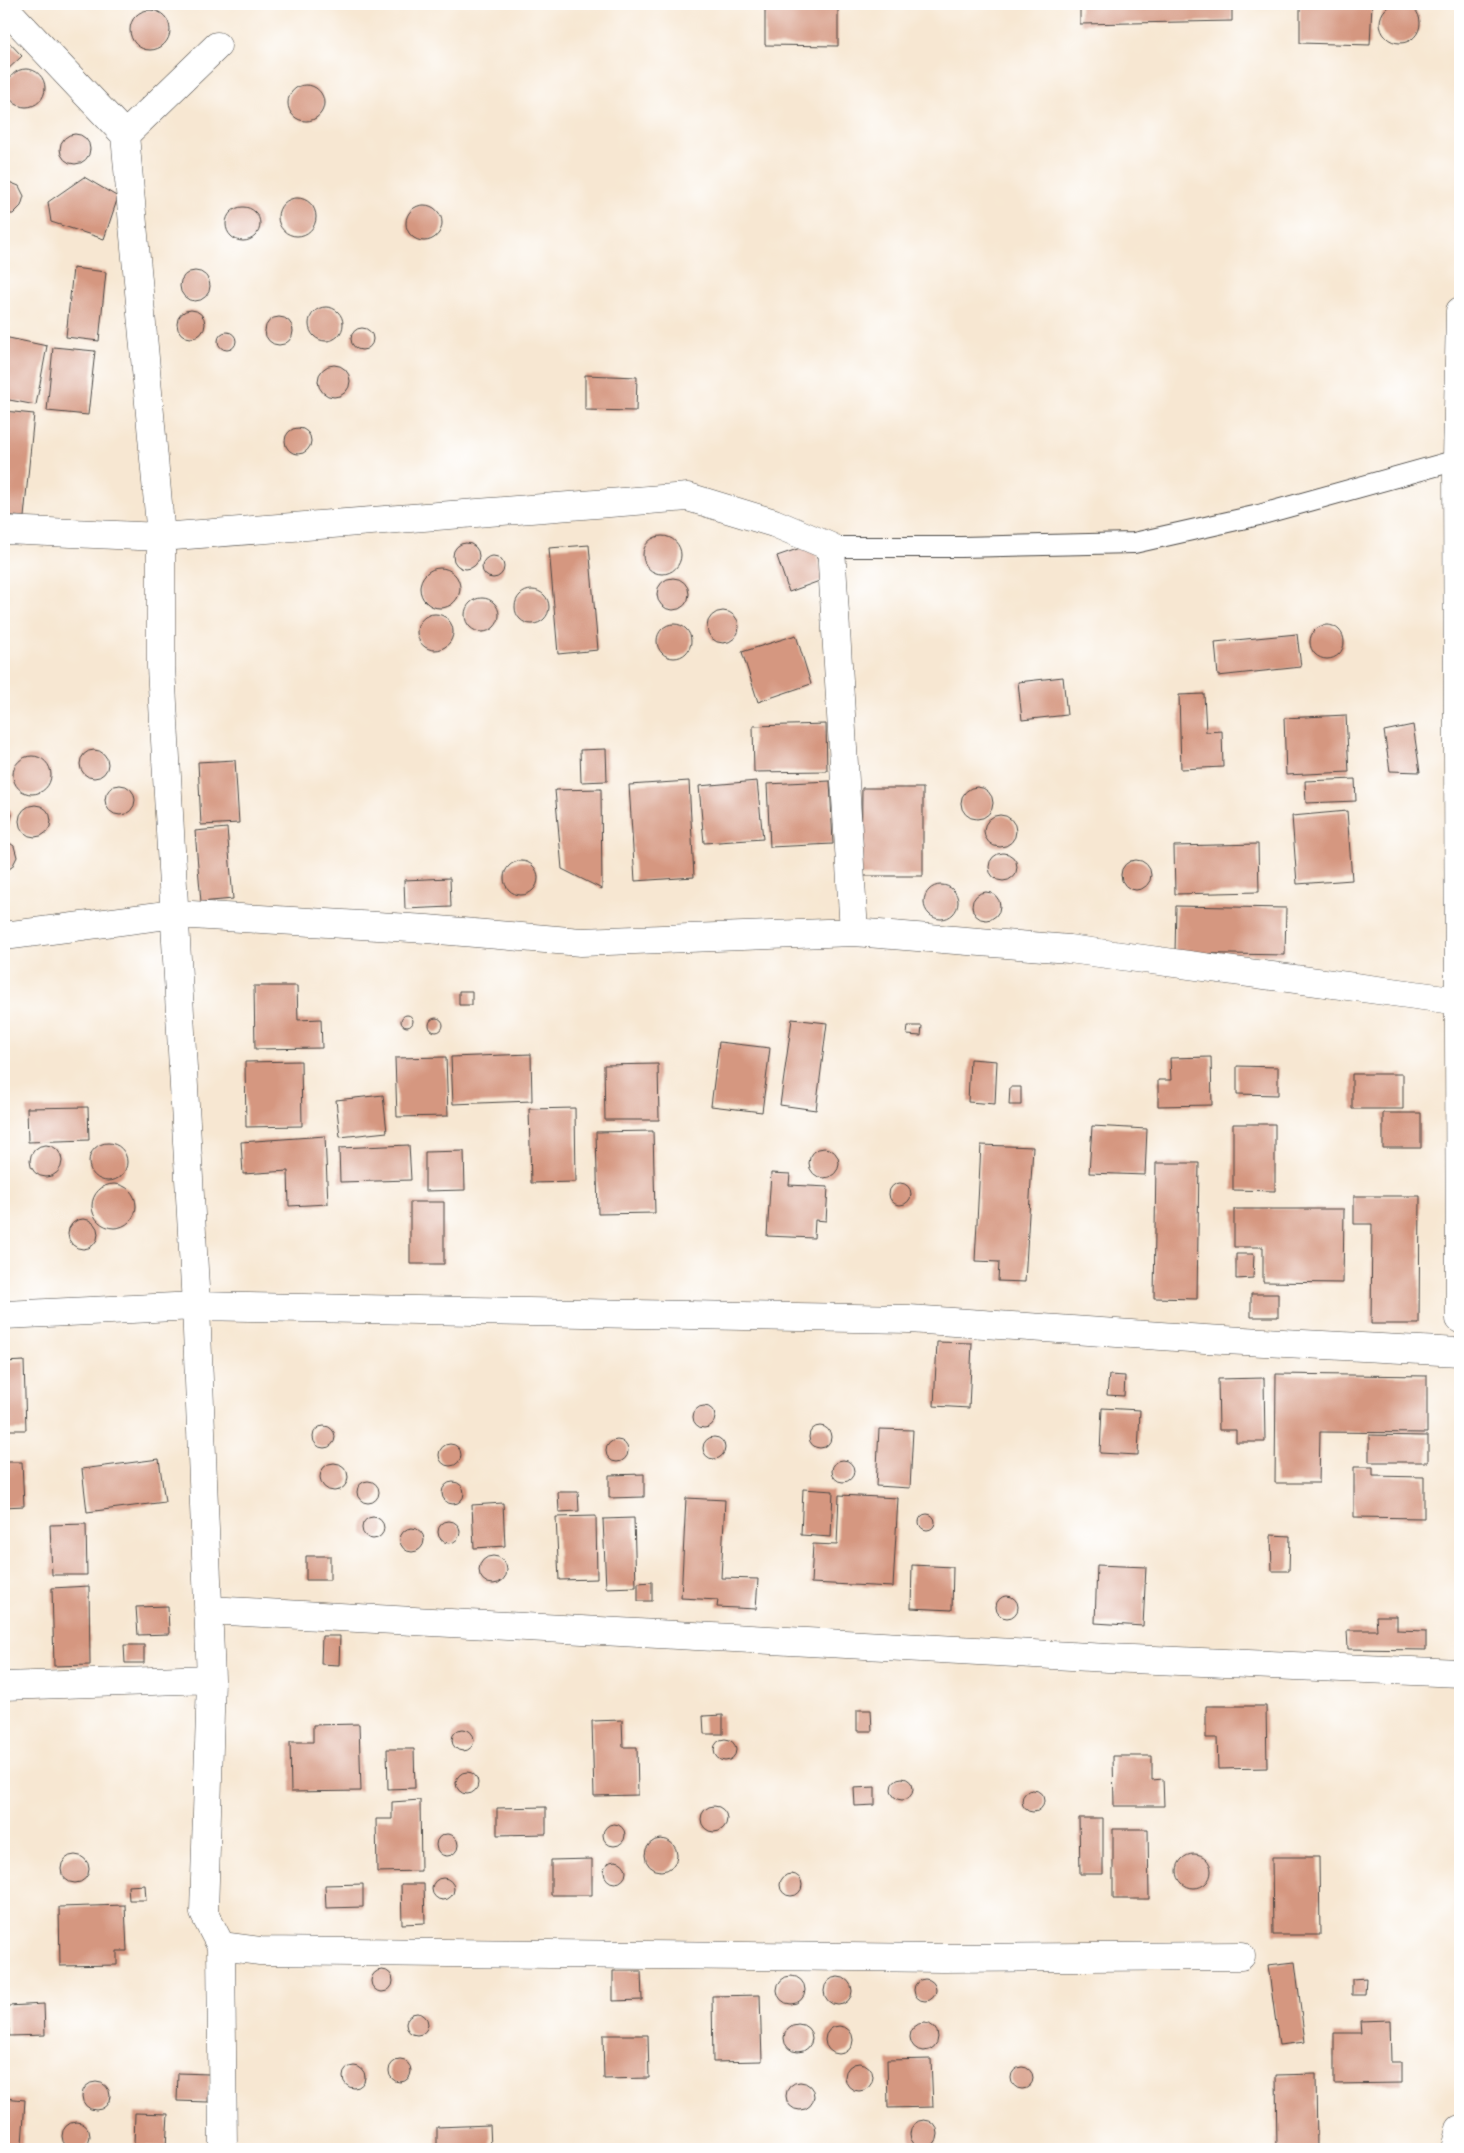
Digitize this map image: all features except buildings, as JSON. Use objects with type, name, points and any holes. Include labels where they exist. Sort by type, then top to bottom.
[{"type":"street","points":[[4,7],[125,135],[161,537],[161,667],[196,1306],[211,1679],[204,1913],[221,1946],[223,2149]]},
{"type":"street","points":[[125,135],[217,46]]},
{"type":"street","points":[[1460,311],[1457,460],[1460,1319]]},
{"type":"street","points":[[4,530],[161,537],[688,497],[774,523],[831,547],[854,932]]},
{"type":"street","points":[[4,936],[175,914],[427,929],[581,942],[854,932],[1069,949],[1459,1000]]},
{"type":"street","points":[[4,1315],[196,1306],[909,1319],[1205,1339],[1460,1352]]},
{"type":"street","points":[[208,1610],[1118,1658],[1460,1673]]},
{"type":"street","points":[[4,1686],[211,1679]]},
{"type":"street","points":[[221,1946],[260,1951],[942,1958],[1241,1956]]},
{"type":"street","points":[[1455,2149],[1460,2129]]},
{"type":"lane","points":[[831,547],[962,547],[1134,543],[1259,515],[1457,460]]}]
